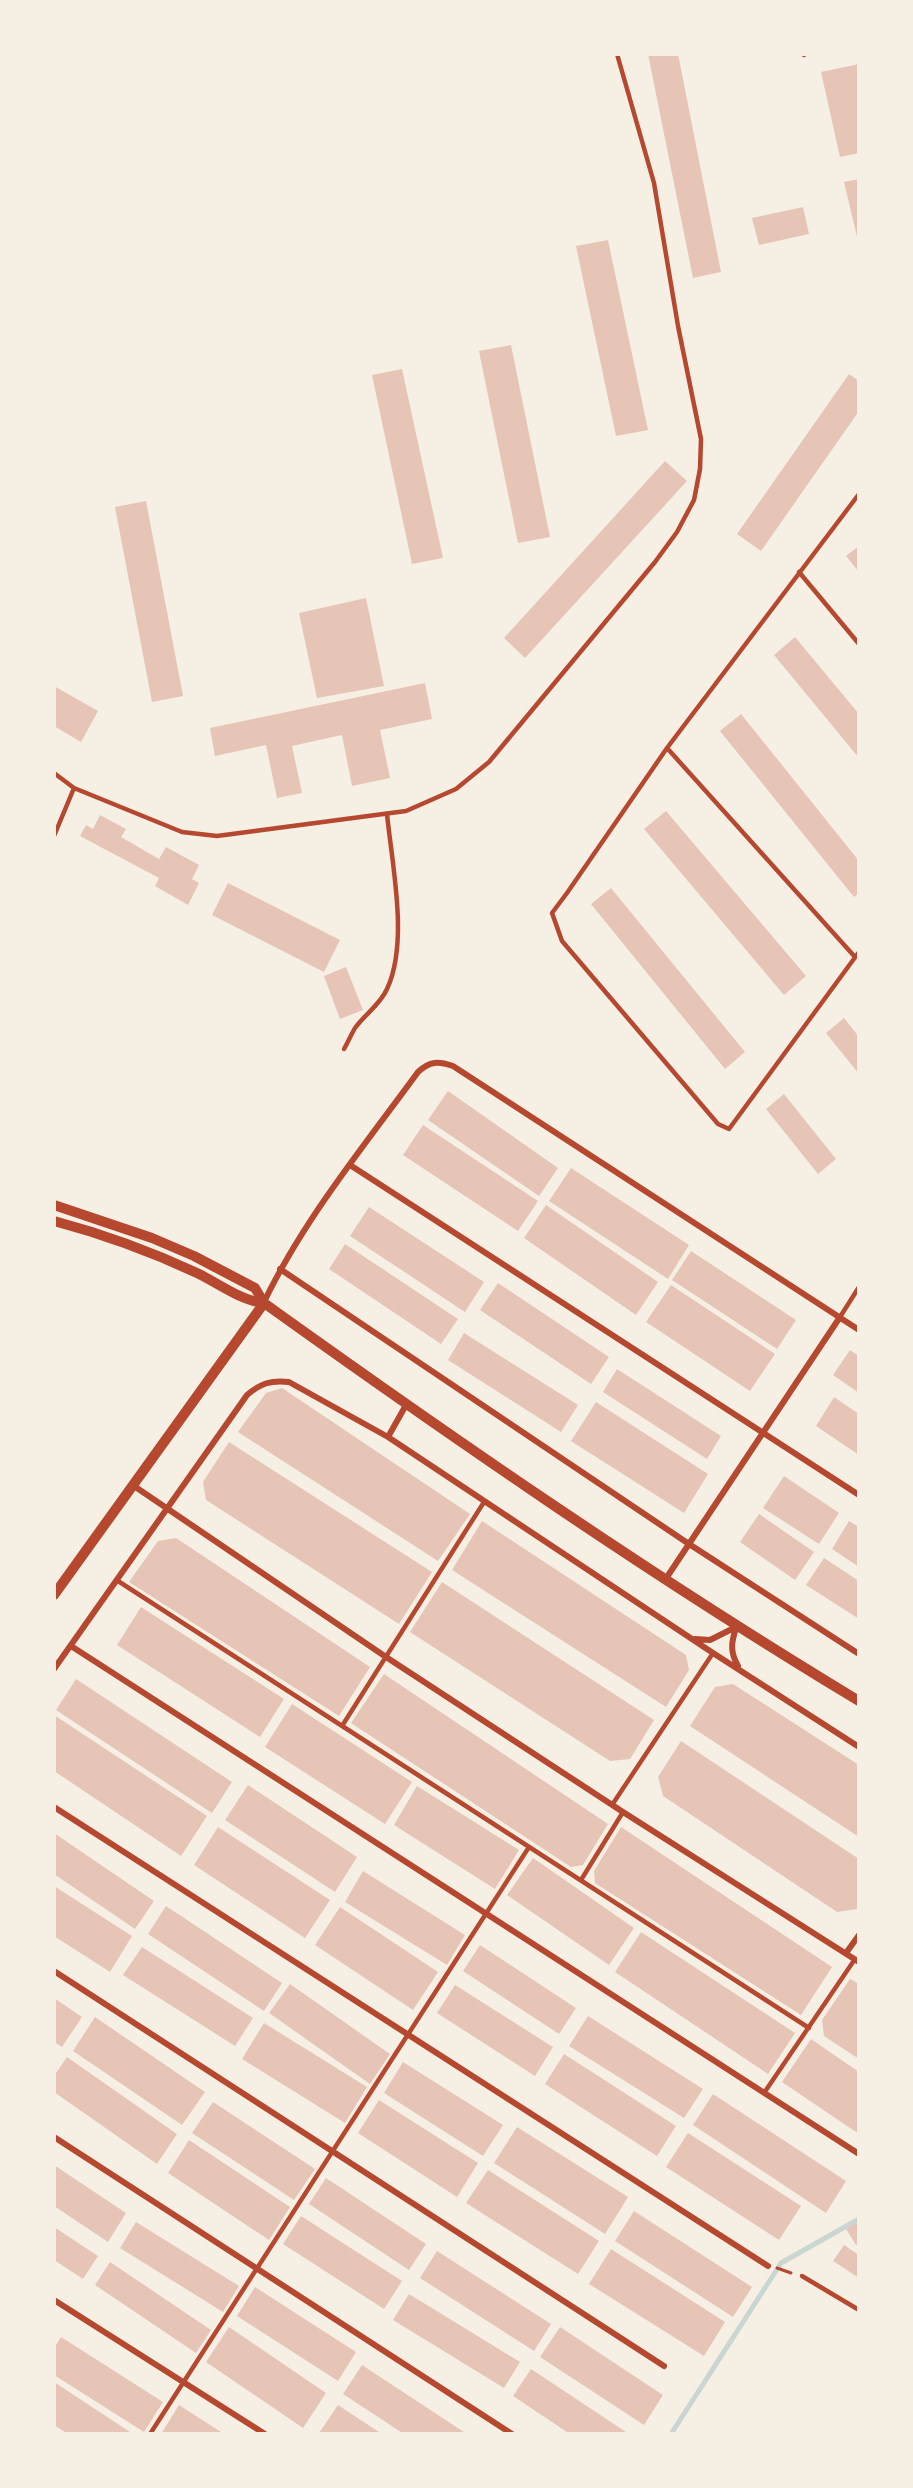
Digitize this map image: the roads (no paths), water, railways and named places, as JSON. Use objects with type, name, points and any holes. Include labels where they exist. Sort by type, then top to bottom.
[{"type":"street","points":[[54,1595],[264,1303],[280,1269],[350,1165],[418,1072],[428,1064],[440,1061],[473,1078],[859,1330]]},
{"type":"street","points":[[350,1165],[859,1495]]},
{"type":"street","points":[[54,1206],[152,1238],[195,1256],[255,1288],[264,1303],[406,1405],[736,1627],[859,1701]]},
{"type":"street","points":[[54,1221],[157,1256],[197,1273],[252,1302],[264,1303]]},
{"type":"street","points":[[280,1269],[689,1544],[859,1654]]},
{"type":"street","points":[[665,1580],[840,1317]]},
{"type":"street","points":[[54,1669],[247,1395],[259,1384],[274,1380],[289,1382],[388,1437],[859,1747]]},
{"type":"street","points":[[388,1437],[406,1405]]},
{"type":"street","points":[[134,1486],[386,1657],[612,1805],[857,1960]]},
{"type":"street","points":[[693,1639],[710,1640],[736,1627]]},
{"type":"street","points":[[736,1627],[731,1642],[731,1653],[738,1668]]},
{"type":"street","points":[[71,1646],[859,2154]]},
{"type":"street","points":[[54,1807],[409,2033],[768,2266]]},
{"type":"street","points":[[846,1953],[859,1935]]},
{"type":"street","points":[[54,1971],[664,2366]]},
{"type":"street","points":[[54,2137],[512,2434]]},
{"type":"street","points":[[54,2300],[265,2434]]},
{"type":"lane","points":[[54,773],[75,788],[182,832],[217,836],[405,811],[456,789],[489,762],[655,562],[677,532],[694,500],[700,469],[701,439],[678,326],[654,183],[617,54]]},
{"type":"lane","points":[[859,494],[667,748],[552,913],[562,941],[718,1124],[729,1129],[859,952]]},
{"type":"lane","points":[[798,572],[859,644]]},
{"type":"lane","points":[[667,748],[855,957]]},
{"type":"lane","points":[[54,836],[75,788]]},
{"type":"lane","points":[[344,1049],[356,1027],[372,1011],[387,990],[396,962],[398,934],[387,814]]},
{"type":"lane","points":[[840,1317],[859,1287]]},
{"type":"lane","points":[[342,1726],[484,1502]]},
{"type":"lane","points":[[118,1581],[808,2028]]},
{"type":"lane","points":[[612,1805],[713,1653]]},
{"type":"lane","points":[[581,1880],[623,1812]]},
{"type":"lane","points":[[150,2434],[529,1847]]},
{"type":"lane","points":[[764,2093],[857,1960]]},
{"type":"lane","points":[[802,2276],[859,2310]]},
{"type":"waterway","points":[[671,2434],[781,2263],[859,2219]]}]
